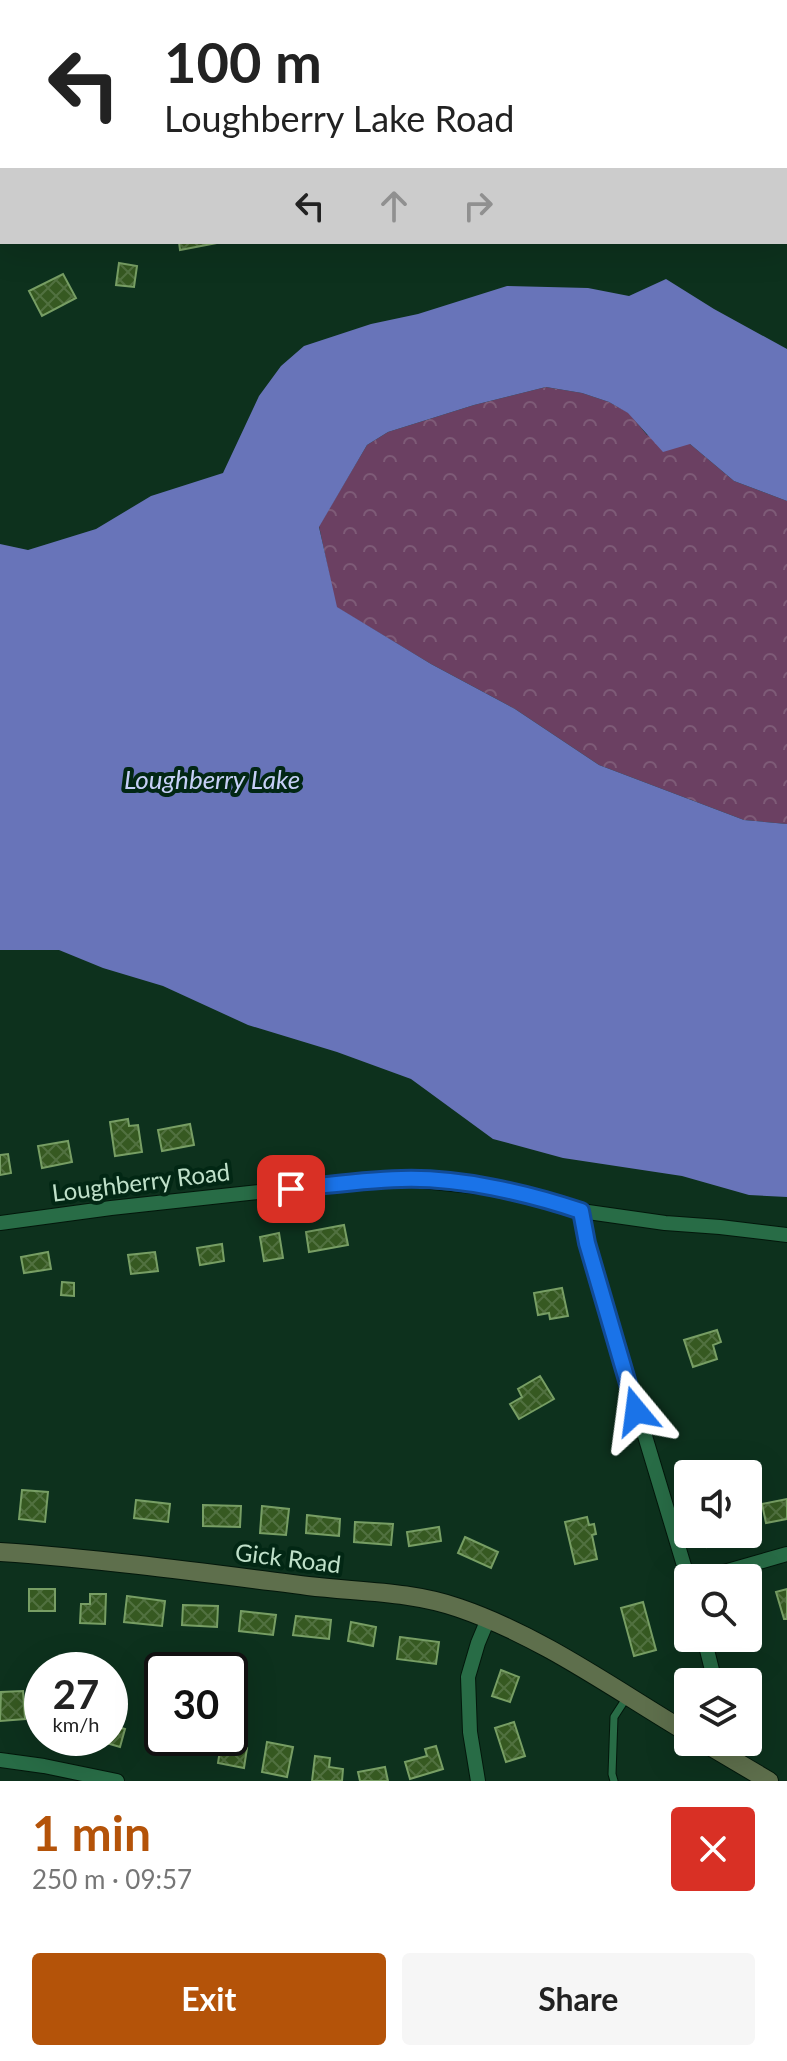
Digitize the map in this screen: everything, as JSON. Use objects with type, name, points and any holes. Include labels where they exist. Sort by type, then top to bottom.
[{"type":"street","name":"Loughberry Road","points":[[0,1223],[111,1208],[403,1179],[504,1190],[581,1211],[787,1235]]},
{"type":"street","points":[[581,1211],[587,1243],[683,1564]]},
{"type":"street","name":"Gick Road","points":[[0,1552],[64,1556],[410,1597],[456,1607],[528,1637],[674,1725]]},
{"type":"street","points":[[752,1564],[787,1554]]},
{"type":"street","points":[[478,1781],[470,1732],[468,1677],[488,1619]]},
{"type":"street","points":[[736,1756],[769,1781]]},
{"type":"street","points":[[0,1760],[117,1781]]},
{"type":"lane","points":[[614,1781],[614,1717],[627,1697]]},
{"type":"green space","points":[[546,387],[582,393],[609,402],[629,413],[647,435],[690,444],[734,481],[787,501],[787,824],[744,820],[599,765],[515,709],[431,664],[336,607],[319,526],[367,445],[388,432],[474,405]]},
{"type":"water","name":"Loughberry Lake","points":[[666,279],[787,349],[787,501],[734,481],[690,444],[663,452],[628,413],[609,402],[582,393],[546,387],[474,405],[388,432],[367,445],[319,527],[337,607],[431,664],[515,709],[599,765],[744,820],[787,824],[787,1197],[749,1195],[682,1176],[563,1158],[493,1139],[411,1079],[248,1025],[163,986],[103,968],[59,950],[0,950],[0,544],[28,550],[96,529],[151,496],[223,473],[259,396],[281,366],[304,346],[507,286],[588,288],[629,296]]},
{"type":"building","points":[[179,244],[212,244],[180,250]]},
{"type":"building","points":[[119,263],[137,266],[134,287],[116,285]]},
{"type":"building","points":[[63,274],[76,298],[42,316],[29,291]]},
{"type":"building","points":[[128,1119],[129,1126],[138,1125],[142,1152],[115,1156],[110,1122]]},
{"type":"building","points":[[190,1124],[194,1145],[162,1151],[158,1130]]},
{"type":"building","points":[[68,1141],[72,1162],[42,1168],[38,1146]]},
{"type":"building","points":[[8,1154],[11,1173],[0,1175],[0,1155]]},
{"type":"building","points":[[344,1225],[348,1245],[309,1252],[306,1232]]},
{"type":"building","points":[[279,1233],[283,1258],[264,1261],[260,1237]]},
{"type":"building","points":[[222,1244],[224,1261],[200,1265],[197,1248]]},
{"type":"building","points":[[48,1252],[51,1269],[24,1273],[21,1257]]},
{"type":"building","points":[[155,1252],[158,1271],[131,1274],[128,1255]]},
{"type":"building","points":[[62,1282],[74,1283],[74,1296],[61,1295]]},
{"type":"building","points":[[562,1288],[568,1316],[550,1319],[549,1313],[538,1315],[534,1293]]},
{"type":"building","points":[[717,1330],[721,1342],[713,1345],[717,1359],[693,1367],[684,1340]]},
{"type":"building","points":[[540,1376],[554,1399],[519,1419],[510,1404],[522,1397],[518,1389]]},
{"type":"building","points":[[22,1490],[48,1492],[45,1522],[19,1519]]},
{"type":"building","points":[[787,1499],[787,1519],[766,1523],[762,1504]]},
{"type":"building","points":[[136,1500],[170,1504],[168,1522],[134,1518]]},
{"type":"building","points":[[203,1505],[241,1506],[240,1527],[203,1526]]},
{"type":"building","points":[[262,1506],[289,1509],[286,1535],[260,1533]]},
{"type":"building","points":[[307,1515],[340,1519],[339,1536],[306,1533]]},
{"type":"building","points":[[587,1517],[589,1525],[594,1524],[596,1534],[592,1535],[597,1559],[575,1564],[565,1522]]},
{"type":"building","points":[[355,1522],[393,1524],[391,1545],[354,1542]]},
{"type":"building","points":[[439,1527],[441,1541],[409,1546],[407,1532]]},
{"type":"building","points":[[465,1537],[498,1552],[491,1568],[458,1553]]},
{"type":"building","points":[[29,1589],[55,1589],[55,1611],[29,1611]]},
{"type":"building","points":[[787,1589],[787,1619],[784,1619],[776,1592]]},
{"type":"building","points":[[90,1594],[106,1594],[105,1624],[80,1623],[81,1604],[90,1604]]},
{"type":"building","points":[[127,1596],[165,1601],[162,1626],[124,1622]]},
{"type":"building","points":[[643,1602],[656,1650],[634,1656],[621,1608]]},
{"type":"building","points":[[183,1605],[218,1606],[217,1627],[182,1625]]},
{"type":"building","points":[[241,1611],[276,1615],[273,1635],[239,1631]]},
{"type":"building","points":[[296,1616],[331,1620],[329,1639],[293,1635]]},
{"type":"building","points":[[351,1622],[376,1627],[373,1646],[348,1641]]},
{"type":"building","points":[[400,1637],[439,1642],[436,1664],[397,1659]]},
{"type":"building","points":[[501,1670],[519,1677],[510,1702],[492,1696]]},
{"type":"building","points":[[23,1691],[24,1719],[0,1721],[1,1692]]},
{"type":"building","points":[[514,1722],[525,1756],[506,1762],[495,1728]]},
{"type":"building","points":[[267,1742],[293,1747],[287,1777],[262,1772]]},
{"type":"building","points":[[436,1746],[443,1769],[410,1779],[405,1762],[427,1756],[425,1749]]},
{"type":"building","points":[[219,1756],[246,1756],[244,1768],[218,1763]]},
{"type":"building","points":[[315,1756],[330,1758],[329,1767],[343,1769],[342,1781],[312,1781]]},
{"type":"building","points":[[385,1767],[388,1781],[360,1781],[358,1772]]},
{"type":"route","points":[[291,1189],[351,1182],[431,1180],[541,1198],[581,1211],[587,1243],[636,1411]]}]
